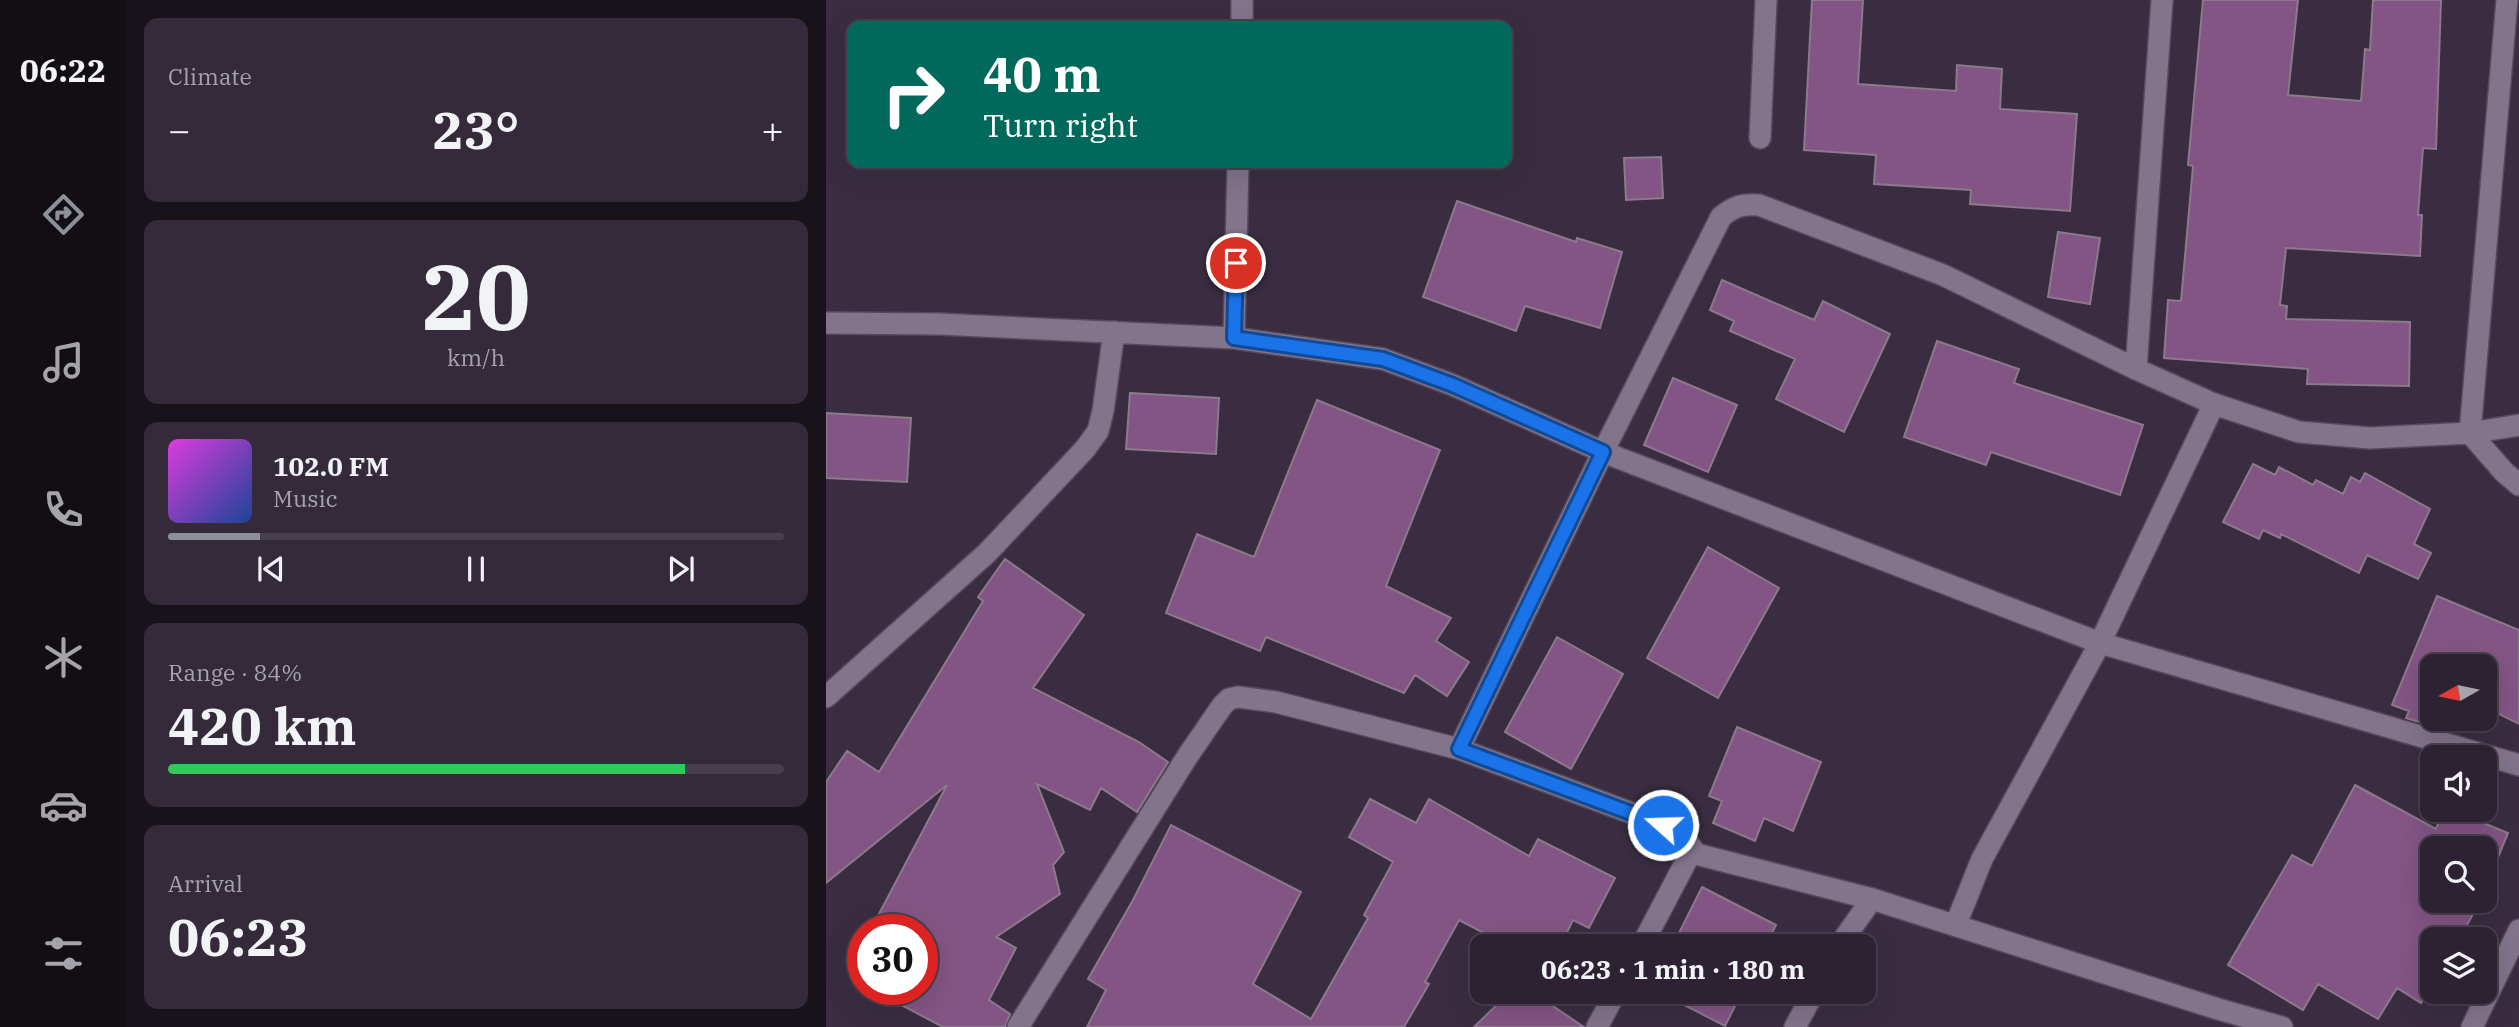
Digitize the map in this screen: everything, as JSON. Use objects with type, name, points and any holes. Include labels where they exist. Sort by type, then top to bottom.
[{"type":"street","points":[[1242,0],[1242,21]]},
{"type":"street","points":[[1760,138],[1766,0]]},
{"type":"street","points":[[2136,369],[2162,0]]},
{"type":"street","points":[[2507,0],[2470,433],[2519,485]]},
{"type":"street","points":[[1234,338],[1238,168]]},
{"type":"street","points":[[1459,749],[1721,217],[1743,204],[1759,205],[1943,275],[2214,404],[2299,432],[2370,438],[2470,433],[2519,425]]},
{"type":"street","points":[[826,323],[939,324],[1234,338],[1383,359],[1453,385],[1603,452],[2100,643],[2519,765]]},
{"type":"street","points":[[826,697],[987,552],[1086,449],[1098,431],[1103,411],[1114,332]]},
{"type":"street","points":[[1956,924],[1982,859],[2100,643],[2214,404]]},
{"type":"street","points":[[1018,1027],[1186,757],[1222,706],[1230,699],[1238,697],[1276,702],[1459,749],[1680,831],[1696,854]]},
{"type":"street","points":[[1648,934],[1691,852],[1872,899],[2282,1027]]},
{"type":"street","points":[[1847,934],[1872,899]]},
{"type":"street","points":[[2472,1027],[2519,930]]},
{"type":"street","points":[[1597,1027],[1609,1004]]},
{"type":"street","points":[[1795,1027],[1807,1004]]},
{"type":"building","points":[[1812,0],[1863,0],[1858,84],[1956,91],[1957,65],[2002,69],[2000,109],[2077,114],[2070,211],[1970,204],[1971,190],[1874,184],[1876,155],[1804,150]]},
{"type":"building","points":[[2203,0],[2298,0],[2288,95],[2361,101],[2365,49],[2370,50],[2373,0],[2441,0],[2436,149],[2423,148],[2418,215],[2422,215],[2420,256],[2286,248],[2280,305],[2287,306],[2286,319],[2410,322],[2409,386],[2307,384],[2308,369],[2164,358],[2168,300],[2181,301],[2193,166],[2188,165]]},
{"type":"building","points":[[1661,157],[1663,198],[1626,200],[1624,158]]},
{"type":"building","points":[[1457,201],[1576,242],[1577,238],[1622,252],[1600,328],[1525,306],[1516,331],[1423,297]]},
{"type":"building","points":[[2058,232],[2100,238],[2090,304],[2048,297]]},
{"type":"building","points":[[1722,280],[1814,320],[1823,301],[1890,334],[1844,432],[1776,399],[1795,359],[1730,331],[1734,321],[1710,310]]},
{"type":"building","points":[[1937,341],[2019,369],[2014,383],[2143,425],[2120,495],[1991,452],[1986,465],[1904,437]]},
{"type":"building","points":[[1673,378],[1737,405],[1708,472],[1644,445]]},
{"type":"building","points":[[1130,393],[1219,398],[1216,454],[1126,449]]},
{"type":"building","points":[[1317,400],[1440,450],[1386,586],[1451,618],[1436,641],[1469,662],[1447,696],[1415,675],[1404,693],[1266,637],[1260,651],[1166,613],[1197,534],[1254,557]]},
{"type":"building","points":[[826,413],[911,418],[907,482],[826,478]]},
{"type":"building","points":[[2253,464],[2275,475],[2279,467],[2313,485],[2316,480],[2343,494],[2351,477],[2360,482],[2365,473],[2430,509],[2414,544],[2431,553],[2418,579],[2367,555],[2359,573],[2281,534],[2280,538],[2263,530],[2259,539],[2223,522]]},
{"type":"building","points":[[1708,547],[1779,588],[1718,698],[1647,658]]},
{"type":"building","points":[[1005,559],[1084,615],[1033,688],[1139,742],[1168,762],[1137,812],[1101,788],[1090,810],[1037,784],[1064,852],[1053,865],[1060,894],[996,937],[1016,948],[989,1000],[1010,1014],[1005,1027],[943,1027],[901,1005],[938,1005],[938,914],[879,914],[947,785],[826,883],[826,782],[847,751],[879,772],[983,601],[978,597]]},
{"type":"building","points":[[2437,596],[2519,630],[2519,724],[2497,713],[2497,654],[2420,654],[2420,722],[2406,718],[2409,711],[2392,705]]},
{"type":"building","points":[[1557,637],[1623,674],[1571,769],[1505,732]]},
{"type":"building","points":[[1737,727],[1821,762],[1793,831],[1764,818],[1755,841],[1713,823],[1722,801],[1709,796]]},
{"type":"building","points":[[2355,785],[2436,829],[2439,822],[2481,822],[2508,833],[2497,860],[2497,836],[2420,836],[2420,913],[2474,913],[2466,927],[2420,927],[2420,1002],[2397,988],[2378,1019],[2318,984],[2303,1010],[2228,965],[2292,855],[2312,866]]},
{"type":"building","points":[[1370,799],[1416,823],[1429,799],[1529,856],[1538,839],[1615,878],[1589,928],[1573,920],[1566,934],[1486,934],[1459,920],[1425,982],[1429,984],[1404,1027],[1087,1027],[1106,990],[1088,979],[1133,900],[1171,825],[1301,892],[1253,984],[1311,1019],[1368,918],[1364,915],[1393,862],[1349,837]]},
{"type":"building","points":[[1702,887],[1776,925],[1772,934],[1678,934]]},
{"type":"building","points":[[1498,1004],[1550,1004],[1584,1027],[1474,1027]]},
{"type":"building","points":[[1682,1004],[1736,1004],[1725,1026]]},
{"type":"route","points":[[1236,263],[1234,338],[1383,359],[1453,385],[1603,452],[1459,749],[1663,825]]}]
